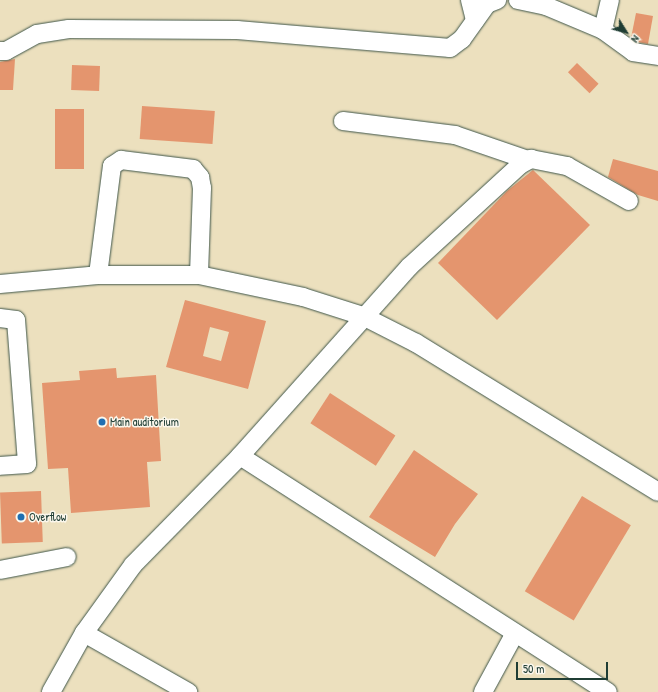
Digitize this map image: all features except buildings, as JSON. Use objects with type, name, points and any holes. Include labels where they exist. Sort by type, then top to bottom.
[{"type":"street","points":[[470,0],[475,20]]},
{"type":"street","points":[[0,51],[6,51],[37,34],[69,29],[237,30],[450,48],[462,39],[487,4],[497,0]]},
{"type":"street","points":[[518,0],[546,6],[604,30],[633,52],[658,56]]},
{"type":"street","points":[[604,30],[610,0]]},
{"type":"street","points":[[343,121],[455,135],[528,160],[545,160],[566,166],[629,201]]},
{"type":"street","points":[[98,275],[112,166],[121,160],[193,169],[200,177],[202,188],[199,275]]},
{"type":"street","points":[[51,692],[84,633],[133,565],[240,456],[363,316],[432,244],[528,160]]},
{"type":"street","points":[[0,284],[98,275],[199,275],[303,297],[363,316],[416,343],[481,381],[658,492]]},
{"type":"street","points":[[0,318],[16,320],[27,464],[0,466]]},
{"type":"street","points":[[240,456],[608,692]]},
{"type":"street","points":[[0,570],[67,557]]},
{"type":"street","points":[[84,633],[188,692]]},
{"type":"street","points":[[483,692],[515,633]]},
{"type":"place","name":"Main auditorium","points":[[102,422]]},
{"type":"place","name":"Overflow","points":[[21,517]]}]
